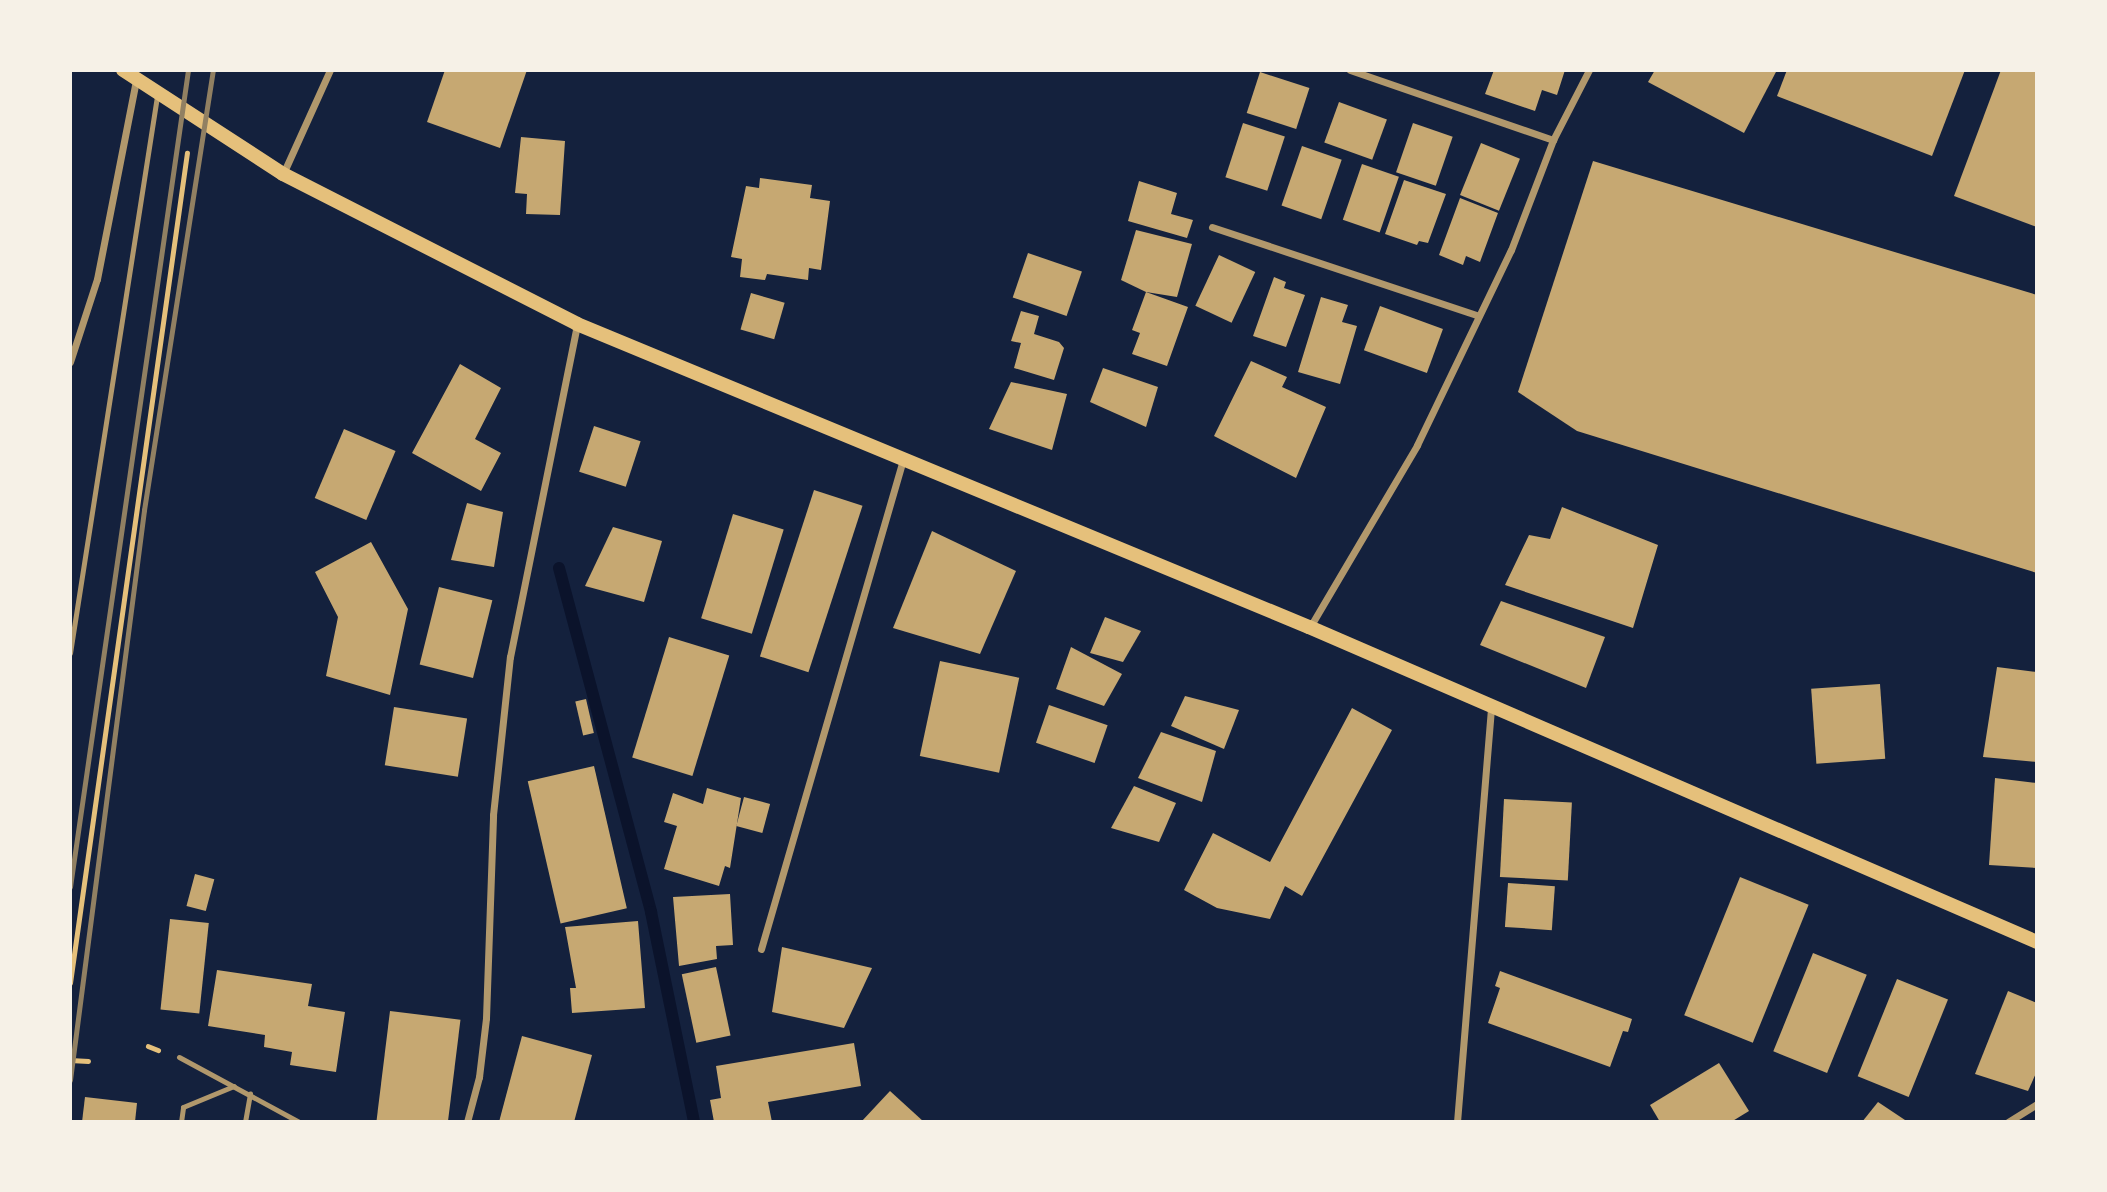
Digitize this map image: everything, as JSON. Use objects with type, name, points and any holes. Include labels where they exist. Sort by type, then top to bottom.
[{"type":"main road","points":[[122,70],[284,174],[577,324],[902,463],[1309,627],[2037,942]]},
{"type":"street","points":[[284,174],[330,70]]},
{"type":"street","points":[[1350,70],[1553,140]]},
{"type":"street","points":[[1309,627],[1417,445],[1511,250],[1553,140],[1589,70]]},
{"type":"street","points":[[70,362],[97,279],[136,79]]},
{"type":"street","points":[[1212,228],[1479,316]]},
{"type":"street","points":[[467,1122],[479,1077],[486,1018],[493,815],[510,656],[577,324]]},
{"type":"street","points":[[761,949],[902,463]]},
{"type":"street","points":[[1457,1122],[1491,708]]},
{"type":"street","points":[[2008,1122],[2037,1104]]},
{"type":"lane","points":[[70,653],[158,93]]},
{"type":"lane","points":[[179,1057],[250,1093],[299,1122]]},
{"type":"lane","points":[[181,1122],[183,1107],[235,1086]]},
{"type":"lane","points":[[245,1122],[250,1093]]},
{"type":"path","points":[[70,983],[187,153]]},
{"type":"path","points":[[70,1060],[88,1061]]},
{"type":"building","points":[[445,70],[527,70],[500,148],[427,122]]},
{"type":"building","points":[[1494,70],[1565,70],[1557,95],[1542,90],[1535,111],[1485,94]]},
{"type":"building","points":[[1655,70],[1777,70],[1744,133],[1648,82]]},
{"type":"building","points":[[1787,70],[1965,70],[1932,156],[1777,96]]},
{"type":"building","points":[[2001,70],[2037,70],[2037,227],[1954,196]]},
{"type":"building","points":[[1260,72],[1309,88],[1296,129],[1247,113]]},
{"type":"building","points":[[1339,102],[1387,119],[1372,160],[1324,142]]},
{"type":"building","points":[[1243,123],[1285,137],[1267,191],[1225,177]]},
{"type":"building","points":[[1413,123],[1453,137],[1436,186],[1396,172]]},
{"type":"building","points":[[521,137],[565,141],[560,215],[526,214],[527,194],[515,193]]},
{"type":"building","points":[[1481,143],[1520,159],[1499,211],[1460,195]]},
{"type":"building","points":[[1302,146],[1342,160],[1321,219],[1281,206]]},
{"type":"building","points":[[1593,161],[2037,295],[2037,573],[1577,431],[1518,392]]},
{"type":"building","points":[[1362,164],[1399,177],[1380,232],[1343,220]]},
{"type":"building","points":[[760,178],[812,185],[810,198],[830,201],[821,270],[809,268],[808,280],[767,274],[765,280],[740,277],[742,259],[731,257],[746,186],[759,188]]},
{"type":"building","points":[[1404,180],[1446,194],[1428,243],[1419,241],[1417,245],[1385,234]]},
{"type":"building","points":[[1139,181],[1177,193],[1171,214],[1193,220],[1187,238],[1128,221]]},
{"type":"building","points":[[1460,198],[1498,213],[1480,262],[1466,256],[1463,265],[1439,255]]},
{"type":"building","points":[[1136,230],[1192,244],[1177,297],[1146,292],[1121,280]]},
{"type":"building","points":[[1028,253],[1082,272],[1067,316],[1013,297]]},
{"type":"building","points":[[1219,255],[1255,272],[1232,323],[1195,306]]},
{"type":"building","points":[[1274,277],[1286,282],[1284,288],[1305,295],[1286,347],[1253,336]]},
{"type":"building","points":[[1146,292],[1188,307],[1167,366],[1132,354],[1140,333],[1132,330]]},
{"type":"building","points":[[751,293],[785,303],[774,339],[741,330]]},
{"type":"building","points":[[1321,297],[1348,305],[1342,322],[1357,326],[1340,384],[1298,372]]},
{"type":"building","points":[[1380,306],[1443,329],[1427,373],[1364,350]]},
{"type":"building","points":[[1021,311],[1039,316],[1034,334],[1059,342],[1064,348],[1054,380],[1014,368],[1021,343],[1011,341]]},
{"type":"building","points":[[1251,361],[1287,377],[1282,387],[1326,407],[1296,478],[1214,436]]},
{"type":"building","points":[[460,364],[501,388],[475,439],[501,453],[481,491],[412,453]]},
{"type":"building","points":[[1103,368],[1158,387],[1146,427],[1090,402]]},
{"type":"building","points":[[1011,382],[1067,394],[1052,450],[989,429]]},
{"type":"building","points":[[594,426],[641,441],[626,487],[579,472]]},
{"type":"building","points":[[344,429],[396,451],[366,520],[315,498]]},
{"type":"building","points":[[814,490],[863,506],[808,672],[760,656]]},
{"type":"building","points":[[467,503],[503,512],[494,567],[451,560]]},
{"type":"building","points":[[1562,507],[1658,545],[1633,628],[1505,585],[1529,535],[1550,539]]},
{"type":"building","points":[[733,514],[784,529],[752,634],[701,618]]},
{"type":"building","points":[[613,527],[662,541],[644,602],[585,586]]},
{"type":"building","points":[[932,531],[1016,571],[980,654],[893,628]]},
{"type":"building","points":[[371,542],[408,609],[390,695],[326,676],[338,617],[315,572]]},
{"type":"building","points":[[439,587],[492,600],[473,678],[420,665]]},
{"type":"building","points":[[1501,601],[1605,637],[1586,688],[1480,645]]},
{"type":"building","points":[[1105,617],[1141,631],[1123,662],[1090,653]]},
{"type":"building","points":[[669,637],[729,655],[692,776],[632,757]]},
{"type":"building","points":[[1071,647],[1122,674],[1104,706],[1056,689]]},
{"type":"building","points":[[940,661],[1019,678],[999,773],[920,756]]},
{"type":"building","points":[[1997,667],[2037,672],[2037,762],[1983,757]]},
{"type":"building","points":[[1880,684],[1885,759],[1816,764],[1811,689]]},
{"type":"building","points":[[1185,696],[1239,710],[1224,749],[1171,726]]},
{"type":"building","points":[[586,699],[594,733],[583,736],[575,701]]},
{"type":"building","points":[[1049,705],[1108,725],[1095,763],[1036,743]]},
{"type":"building","points":[[394,707],[467,719],[458,777],[385,765]]},
{"type":"building","points":[[1352,708],[1392,730],[1302,896],[1285,886],[1270,919],[1217,908],[1184,890],[1213,833],[1270,862]]},
{"type":"building","points":[[1161,732],[1216,751],[1202,802],[1138,778]]},
{"type":"building","points":[[594,766],[627,908],[561,924],[528,781]]},
{"type":"building","points":[[1995,778],[2037,783],[2037,868],[1989,865]]},
{"type":"building","points":[[1134,786],[1176,803],[1159,842],[1111,828]]},
{"type":"building","points":[[707,788],[741,798],[730,868],[725,866],[719,886],[664,869],[677,826],[664,822],[673,793],[703,804]]},
{"type":"building","points":[[744,797],[770,804],[762,833],[736,826]]},
{"type":"building","points":[[1504,799],[1572,803],[1568,880],[1500,877]]},
{"type":"building","points":[[195,874],[214,879],[206,911],[186,906]]},
{"type":"building","points":[[1740,877],[1809,905],[1753,1043],[1684,1015]]},
{"type":"building","points":[[1508,883],[1555,886],[1552,930],[1505,927]]},
{"type":"building","points":[[730,894],[733,945],[716,946],[717,959],[679,966],[673,897]]},
{"type":"building","points":[[170,919],[209,923],[199,1014],[160,1010]]},
{"type":"building","points":[[638,921],[645,1008],[572,1013],[570,988],[576,988],[565,927]]},
{"type":"building","points":[[782,947],[872,968],[844,1028],[772,1012]]},
{"type":"building","points":[[1813,953],[1867,975],[1827,1073],[1773,1051]]},
{"type":"building","points":[[716,967],[731,1035],[696,1043],[682,974]]},
{"type":"building","points":[[217,970],[312,984],[308,1006],[345,1012],[336,1072],[290,1065],[292,1052],[264,1047],[265,1035],[208,1026]]},
{"type":"building","points":[[1500,971],[1632,1019],[1628,1032],[1623,1031],[1610,1067],[1488,1023],[1500,988],[1495,986]]},
{"type":"building","points":[[1897,979],[1948,1000],[1909,1097],[1858,1076]]},
{"type":"building","points":[[2008,991],[2037,1003],[2037,1071],[2028,1091],[1975,1074]]},
{"type":"building","points":[[390,1011],[460,1020],[448,1122],[376,1122]]},
{"type":"building","points":[[522,1036],[592,1055],[574,1122],[499,1122]]},
{"type":"building","points":[[854,1043],[861,1086],[768,1102],[772,1122],[714,1122],[710,1100],[721,1098],[716,1066]]},
{"type":"building","points":[[1719,1063],[1749,1111],[1731,1122],[1660,1122],[1650,1105]]},
{"type":"building","points":[[890,1091],[924,1122],[861,1122]]},
{"type":"building","points":[[85,1097],[137,1103],[135,1122],[82,1122]]},
{"type":"building","points":[[1878,1102],[1908,1122],[1862,1122]]},
{"type":"waterway","points":[[559,568],[651,912],[694,1122]]},
{"type":"railway","points":[[70,887],[188,70]]},
{"type":"railway","points":[[70,1080],[144,510],[213,70]]}]
